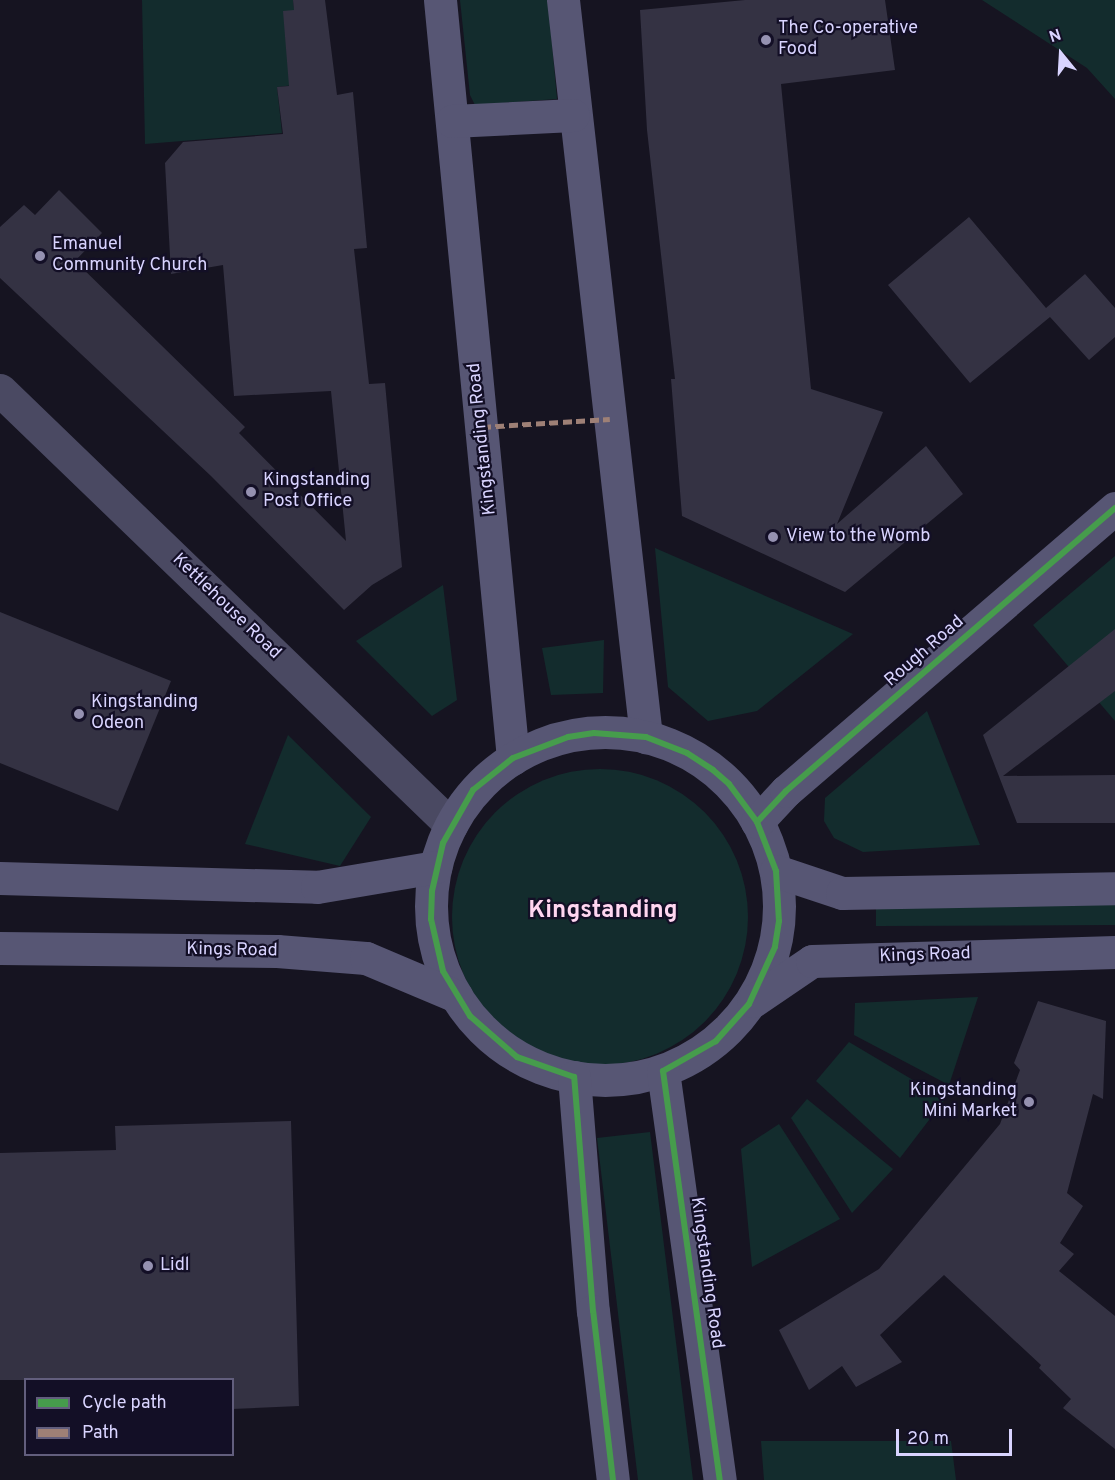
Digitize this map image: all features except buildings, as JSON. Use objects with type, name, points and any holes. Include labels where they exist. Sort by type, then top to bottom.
[{"type":"main road","name":"Kingstanding Road","points":[[440,0],[513,758]]},
{"type":"main road","points":[[563,0],[573,116],[646,737]]},
{"type":"main road","points":[[452,121],[573,116]]},
{"type":"main road","name":"Rough Road","points":[[757,822],[786,791],[1115,508]]},
{"type":"main road","points":[[617,733],[646,737],[687,753],[712,770],[745,803],[757,822],[776,871],[779,913],[775,947],[749,1004],[716,1041],[663,1071],[616,1080],[574,1077],[541,1068],[503,1048],[470,1017],[456,996],[435,946],[431,919],[435,867],[451,825],[473,790],[513,758],[567,737],[617,733]]},
{"type":"main road","points":[[0,878],[317,887],[435,867]]},
{"type":"main road","points":[[776,871],[842,893],[1115,888]]},
{"type":"main road","name":"Kings Road","points":[[0,948],[277,951],[366,958],[456,996]]},
{"type":"main road","name":"Kings Road","points":[[749,1004],[812,961],[1115,952]]},
{"type":"main road","name":"Kingstanding Road","points":[[663,1071],[720,1480]]},
{"type":"main road","points":[[574,1077],[593,1311],[613,1480]]},
{"type":"street","name":"Kettlehouse Road","points":[[0,390],[451,825]]},
{"type":"green space","points":[[142,0],[293,0],[303,84],[277,87],[282,133],[145,144]]},
{"type":"green space","points":[[460,0],[548,0],[557,99],[475,105],[470,95]]},
{"type":"green space","points":[[982,0],[1115,0],[1115,99],[1087,68]]},
{"type":"green space","points":[[655,548],[853,634],[757,711],[708,721],[668,687]]},
{"type":"green space","points":[[1115,556],[1115,721],[1033,625]]},
{"type":"green space","points":[[443,585],[457,700],[432,716],[356,641]]},
{"type":"green space","points":[[604,640],[603,693],[551,695],[542,648]]},
{"type":"green space","points":[[927,711],[980,845],[863,852],[834,838],[824,821],[825,798]]},
{"type":"green space","points":[[288,735],[371,817],[340,866],[245,844]]},
{"type":"green space","points":[[585,769],[615,769],[643,775],[670,786],[694,802],[715,823],[731,847],[742,874],[748,902],[746,946],[731,987],[715,1011],[694,1032],[670,1048],[643,1059],[615,1065],[585,1065],[557,1059],[530,1048],[506,1032],[485,1011],[469,987],[458,960],[452,932],[452,902],[458,874],[469,847],[485,823],[506,802],[530,786],[557,775]]},
{"type":"green space","points":[[1115,898],[1115,925],[876,926],[876,901]]},
{"type":"green space","points":[[978,997],[949,1085],[854,1035],[855,1003]]},
{"type":"green space","points":[[849,1042],[945,1099],[900,1158],[816,1081]]},
{"type":"green space","points":[[807,1099],[893,1169],[852,1213],[791,1118]]},
{"type":"green space","points":[[779,1124],[840,1219],[752,1267],[741,1149]]},
{"type":"green space","points":[[650,1132],[693,1480],[638,1480],[597,1138]]},
{"type":"green space","points":[[761,1441],[951,1441],[956,1480],[764,1480]]},
{"type":"marked path","points":[[482,427],[610,419]]},
{"type":"cycle path","points":[[757,822],[786,791],[1115,508]]},
{"type":"cycle path","points":[[613,1480],[593,1311],[574,1077],[517,1057],[470,1016],[443,971],[431,919],[432,891],[443,843],[473,790],[513,758],[568,737],[594,733],[646,737],[687,753],[713,770],[729,784],[757,822],[776,871],[779,921],[775,947],[749,1004],[716,1041],[663,1071],[720,1480]]},
{"type":"place","name":"The Co-operative Food","points":[[766,40]]},
{"type":"place","name":"Emanuel Community Church","points":[[40,256]]},
{"type":"place","name":"Kingstanding Post Office","points":[[251,492]]},
{"type":"place","name":"View to the Womb","points":[[773,537]]},
{"type":"place","name":"Kingstanding Odeon","points":[[79,714]]},
{"type":"place","name":"Kingstanding Mini Market","points":[[1029,1102]]},
{"type":"place","name":"Lidl","points":[[148,1266]]},
{"type":"district","name":"Kingstanding","points":[[603,912]]}]
